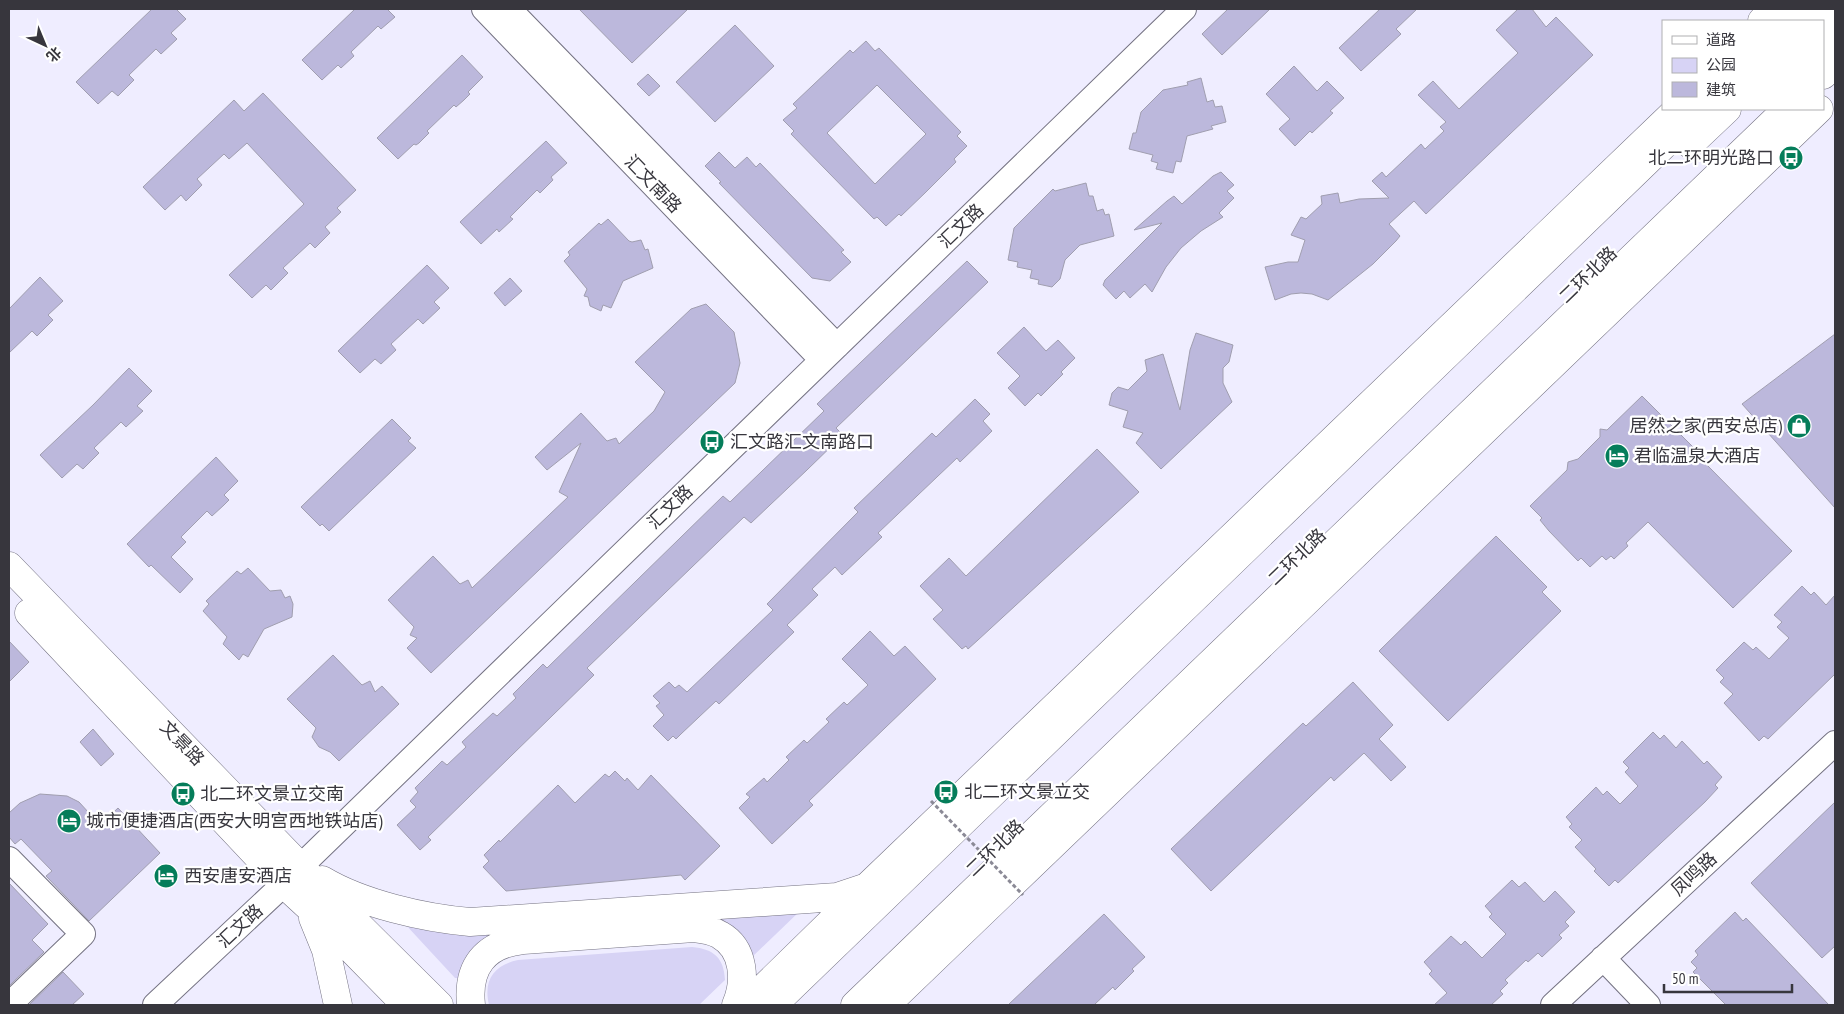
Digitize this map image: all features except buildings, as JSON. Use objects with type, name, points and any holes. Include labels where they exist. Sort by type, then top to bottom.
[{"type":"main road","points":[[1763,20],[1772,9]]},
{"type":"main road","points":[[1791,20],[1802,9]]},
{"type":"main road","points":[[1819,20],[1831,9]]},
{"type":"main road","points":[[1824,49],[1835,38]]},
{"type":"main road","points":[[1824,74],[1835,64]]},
{"type":"main road","points":[[1824,104],[1835,93]]},
{"type":"main road","points":[[746,1005],[1677,110]]},
{"type":"main road","points":[[773,1005],[1700,110]]},
{"type":"main road","name":"二环北路","points":[[832,1005],[1402,455],[1539,306],[1726,110]]},
{"type":"main road","name":"二环北路","points":[[800,1005],[1300,520],[1761,110]]},
{"type":"main road","points":[[855,1005],[1785,110]]},
{"type":"main road","points":[[886,1005],[1818,110]]},
{"type":"main road","points":[[1506,380],[1539,306],[1579,226]]},
{"type":"main road","points":[[1402,455],[1465,418]]},
{"type":"main road","points":[[1213,580],[1300,520]]},
{"type":"main road","name":"文景路","points":[[9,566],[297,874],[307,905],[406,1005]]},
{"type":"main road","name":"文景路","points":[[9,592],[297,874],[438,1005]]},
{"type":"main road","points":[[297,874],[327,883],[374,902],[436,918],[470,922],[837,898],[868,886],[935,850]]},
{"type":"main road","points":[[908,1005],[912,990],[923,969],[980,886]]},
{"type":"main road","points":[[307,905],[326,950],[338,1005]]},
{"type":"main road","points":[[470,1005],[472,973],[483,957],[497,945],[510,941],[694,928],[709,930],[721,935],[735,950],[741,961],[742,971],[740,997],[736,1005]]},
{"type":"street","name":"汇文南路","points":[[484,9],[829,353]]},
{"type":"street","name":"汇文南路","points":[[510,9],[829,353]]},
{"type":"street","name":"汇文路","points":[[156,1005],[297,874],[829,353],[1184,9]]},
{"type":"street","name":"凤鸣路","points":[[1553,1005],[1835,742]]},
{"type":"street","points":[[9,860],[83,934],[9,1005]]},
{"type":"street","points":[[1603,958],[1648,1005]]},
{"type":"path","points":[[931,801],[1023,895]]},
{"type":"green space","points":[[801,910],[752,957],[708,919]]},
{"type":"green space","points":[[405,924],[498,931],[460,978],[455,978]]},
{"type":"green space","points":[[692,947],[706,950],[720,960],[725,980],[699,1005],[489,1005],[489,981],[497,970],[510,962]]},
{"type":"place","name":"北二环明光路口","points":[[1791,158]]},
{"type":"place","name":"居然之家(西安总店)","points":[[1799,426]]},
{"type":"place","name":"汇文路汇文南路口","points":[[712,442]]},
{"type":"place","name":"君临温泉大酒店","points":[[1617,456]]},
{"type":"place","name":"北二环文景立交","points":[[946,792]]},
{"type":"place","name":"北二环文景立交南","points":[[183,794]]},
{"type":"place","name":"城市便捷酒店(西安大明宫西地铁站店)","points":[[69,821]]},
{"type":"place","name":"西安唐安酒店","points":[[166,876]]}]
